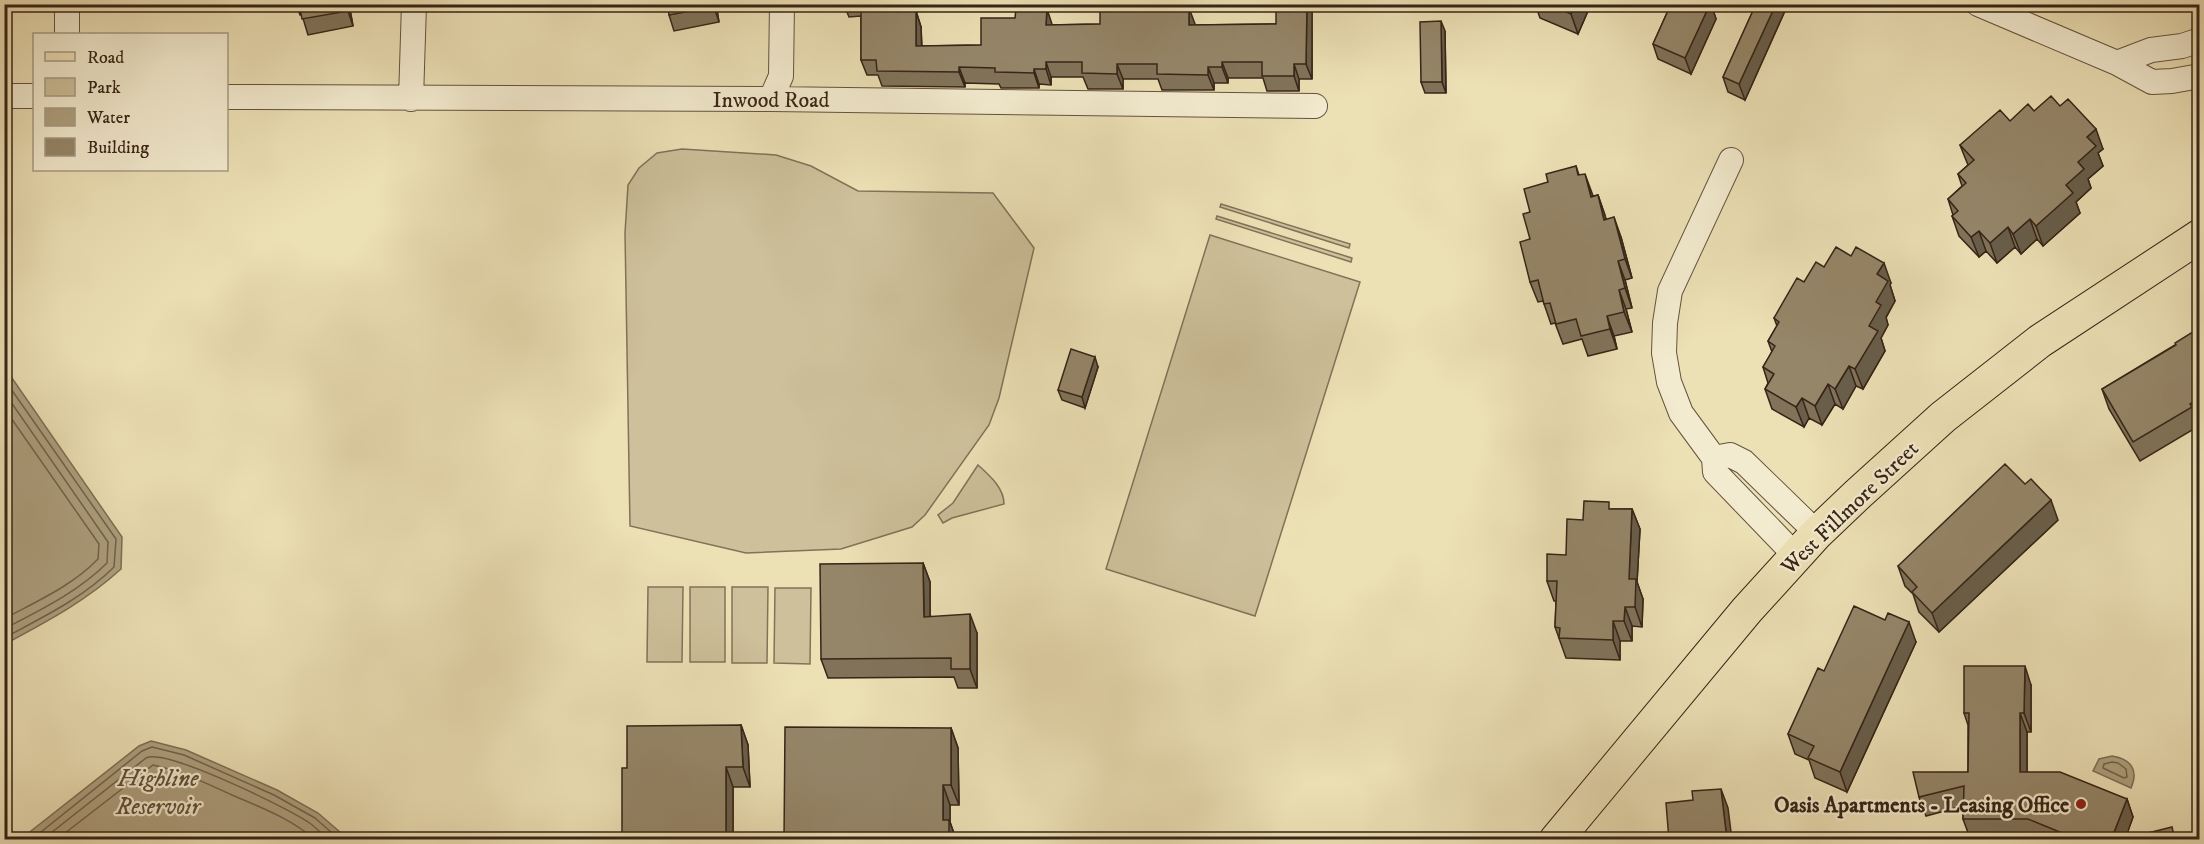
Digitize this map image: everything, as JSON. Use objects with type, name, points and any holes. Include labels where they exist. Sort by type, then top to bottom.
[{"type":"main road","name":"West Fillmore Street","points":[[1556,840],[1709,654],[1806,545],[1943,417],[2040,341],[2199,236]]},
{"type":"street","points":[[67,4],[67,33]]},
{"type":"street","points":[[411,99],[414,4]]},
{"type":"street","points":[[771,99],[781,76],[782,4]]},
{"type":"street","points":[[1978,4],[2117,63],[2152,82],[2199,76]]},
{"type":"street","points":[[2117,63],[2151,50],[2182,46],[2199,40]]},
{"type":"street","points":[[4,96],[33,96]]},
{"type":"street","name":"Inwood Road","points":[[228,98],[771,99],[1315,106]]},
{"type":"street","points":[[1731,160],[1670,291],[1665,323],[1664,353],[1669,382],[1681,413],[1714,458],[1730,455],[1744,462],[1806,545]]},
{"type":"green space","points":[[682,149],[776,155],[811,166],[858,191],[993,193],[1034,248],[999,398],[989,425],[925,515],[912,527],[841,549],[746,553],[630,526],[625,233],[628,185],[639,168],[657,153]]},
{"type":"green space","points":[[1221,204],[1350,244],[1349,248],[1220,207]]},
{"type":"green space","points":[[1217,216],[1352,258],[1351,262],[1216,219]]},
{"type":"green space","points":[[1210,235],[1360,282],[1255,616],[1106,569]]},
{"type":"green space","points":[[978,465],[999,488],[1004,504],[952,518],[943,523],[938,515],[953,503]]},
{"type":"green space","points":[[648,587],[683,587],[682,662],[647,662]]},
{"type":"green space","points":[[690,587],[725,587],[725,662],[690,662]]},
{"type":"green space","points":[[732,587],[768,587],[767,663],[732,663]]},
{"type":"green space","points":[[775,588],[811,588],[810,664],[774,663]]},
{"type":"water","points":[[5,368],[122,537],[121,569],[108,581],[80,601],[5,644]]},
{"type":"water","name":"Highline Reservoir","points":[[151,741],[186,750],[277,790],[318,813],[348,839],[23,839],[139,746]]},
{"type":"water","points":[[2119,757],[2132,766],[2134,776],[2131,788],[2093,771],[2099,759]]},
{"type":"building","points":[[299,4],[346,4],[348,11],[302,19]]},
{"type":"building","points":[[667,4],[713,4],[714,7],[669,15]]},
{"type":"building","points":[[861,4],[886,4],[887,11],[916,11],[916,46],[981,45],[981,18],[1015,18],[1016,8],[1047,9],[1046,25],[1100,24],[1100,6],[1133,6],[1133,10],[1189,8],[1189,25],[1276,24],[1276,4],[1307,4],[1306,64],[1294,64],[1294,76],[1262,76],[1262,62],[1222,62],[1222,67],[1208,67],[1208,75],[1157,74],[1157,64],[1117,64],[1117,74],[1082,73],[1082,62],[1046,62],[1046,69],[1034,69],[1034,73],[995,72],[995,68],[959,67],[959,72],[877,71],[876,60],[861,60]]},
{"type":"building","points":[[1548,4],[1575,4],[1571,14]]},
{"type":"building","points":[[1671,4],[1710,4],[1685,58],[1653,44]]},
{"type":"building","points":[[1756,4],[1776,4],[1739,84],[1723,77]]},
{"type":"building","points":[[1441,21],[1442,82],[1421,82],[1420,22]]},
{"type":"building","points":[[2051,96],[2060,106],[2068,99],[2096,129],[2087,137],[2096,146],[2078,162],[2084,169],[2066,185],[2073,193],[2036,226],[2030,219],[2013,234],[2008,227],[1990,243],[1979,231],[1971,237],[1952,216],[1958,211],[1948,199],[1966,183],[1958,174],[1974,160],[1960,145],[2000,110],[2010,121],[2028,104],[2034,111]]},
{"type":"building","points":[[1576,166],[1578,175],[1585,174],[1591,197],[1598,195],[1604,220],[1614,217],[1625,259],[1618,261],[1625,288],[1619,290],[1624,312],[1607,316],[1610,329],[1581,336],[1576,319],[1556,324],[1550,303],[1544,304],[1538,280],[1530,282],[1520,242],[1530,239],[1523,214],[1530,212],[1524,189],[1548,182],[1546,174]]},
{"type":"building","points":[[1836,247],[1851,256],[1856,247],[1884,263],[1877,274],[1888,281],[1876,302],[1881,305],[1869,326],[1878,331],[1855,369],[1849,366],[1835,389],[1828,384],[1815,406],[1802,398],[1796,407],[1765,389],[1774,374],[1763,367],[1775,346],[1768,341],[1779,322],[1774,318],[1797,278],[1804,282],[1816,262],[1824,267]]},
{"type":"building","points":[[2199,328],[2199,398],[2190,404],[2192,407],[2133,442],[2102,389],[2176,345],[2175,343]]},
{"type":"building","points":[[1071,349],[1095,357],[1082,397],[1058,390]]},
{"type":"building","points":[[2005,464],[2025,484],[2031,479],[2051,500],[1932,613],[1912,592],[1917,587],[1898,566]]},
{"type":"building","points":[[1584,501],[1609,502],[1609,509],[1632,509],[1629,579],[1636,579],[1635,607],[1625,607],[1624,621],[1613,621],[1613,640],[1559,638],[1560,628],[1555,627],[1557,581],[1547,581],[1547,554],[1566,555],[1567,519],[1583,520]]},
{"type":"building","points":[[923,563],[924,617],[970,614],[970,669],[951,669],[951,658],[821,659],[820,564]]},
{"type":"building","points":[[1854,606],[1885,620],[1888,613],[1909,622],[1840,772],[1808,758],[1814,746],[1788,734],[1818,668],[1824,671]]},
{"type":"building","points":[[1964,666],[2025,666],[2024,713],[2020,713],[2020,772],[2060,772],[2127,799],[2111,840],[2079,840],[2028,819],[1963,819],[1964,786],[1919,797],[1913,772],[1968,772],[1969,713],[1964,713]]},
{"type":"building","points":[[741,725],[743,767],[726,767],[726,840],[622,840],[622,768],[627,768],[627,726]]},
{"type":"building","points":[[785,727],[951,728],[951,785],[943,785],[943,820],[949,820],[949,840],[784,840]]},
{"type":"building","points":[[1721,789],[1727,840],[1669,840],[1666,803],[1693,800],[1692,791]]},
{"type":"building","points":[[2172,827],[2175,840],[2120,840]]},
{"type":"place","name":"Oasis Apartments - Leasing Office","points":[[2081,804]]}]
